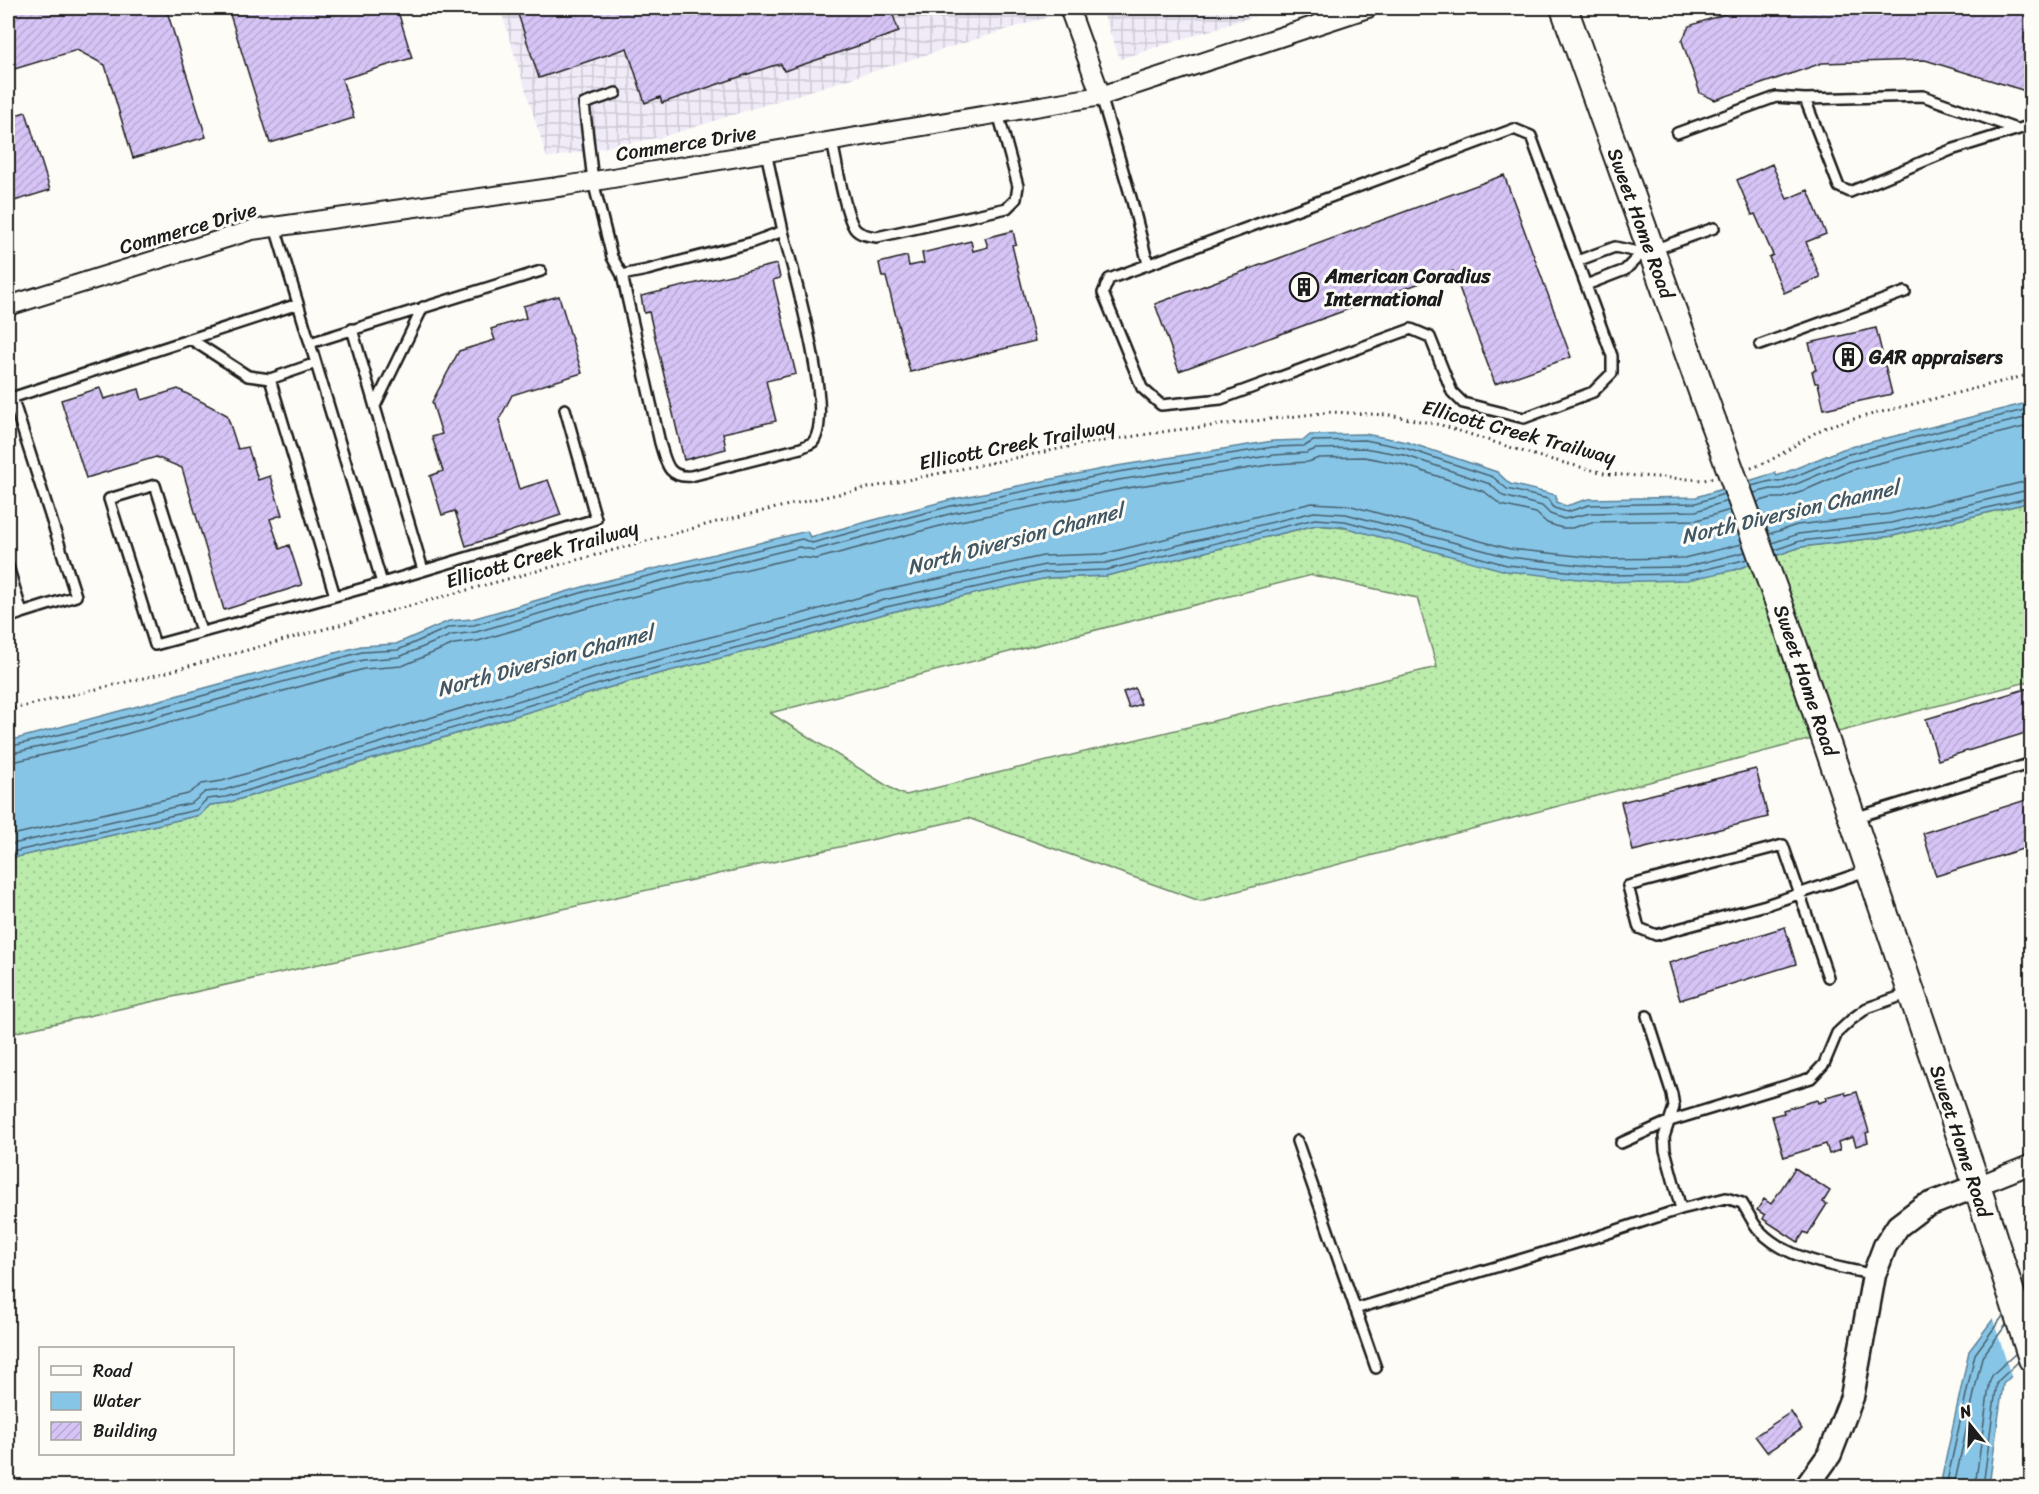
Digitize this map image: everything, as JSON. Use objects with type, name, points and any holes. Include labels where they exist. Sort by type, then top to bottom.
[{"type":"main road","name":"Sweet Home Road","points":[[1564,8],[1647,252],[1713,422],[1854,818],[1977,1186],[2031,1359]]},
{"type":"street","points":[[1068,8],[1101,96]]},
{"type":"street","name":"Commerce Drive","points":[[8,306],[252,230],[593,181],[1101,96],[1368,8]]},
{"type":"street","points":[[1807,1486],[1830,1454],[1852,1397],[1874,1275],[1885,1246],[1898,1226],[1923,1207],[2031,1164]]},
{"type":"lane","points":[[616,93],[584,104],[593,181],[612,257],[622,275],[666,464],[679,477],[691,476],[801,448],[813,442],[818,431],[820,416],[817,374],[766,152]]},
{"type":"lane","points":[[1101,96],[1148,264]]},
{"type":"lane","points":[[1677,133],[1776,97],[1805,99],[1923,96],[2016,129]]},
{"type":"lane","points":[[1805,99],[1839,187],[1850,192],[1951,150],[2031,125]]},
{"type":"lane","points":[[832,141],[848,211],[855,228],[865,236],[877,237],[1007,208],[1016,199],[1018,186],[998,113]]},
{"type":"lane","points":[[1514,129],[1531,136],[1612,356],[1612,373],[1593,392],[1524,418],[1463,403],[1452,392],[1430,337],[1411,329],[1221,399],[1161,405],[1142,388],[1103,293],[1108,279],[1148,264],[1514,129]]},
{"type":"lane","points":[[275,227],[382,583]]},
{"type":"lane","points":[[1586,285],[1626,270],[1647,252],[1714,228]]},
{"type":"lane","points":[[622,275],[750,243],[783,231]]},
{"type":"lane","points":[[1577,261],[1615,247],[1647,252]]},
{"type":"lane","points":[[310,343],[541,271]]},
{"type":"lane","points":[[1760,345],[1905,292]]},
{"type":"lane","points":[[8,618],[76,596],[10,398],[298,304]]},
{"type":"lane","points":[[375,406],[423,307]]},
{"type":"lane","points":[[352,329],[423,570]]},
{"type":"lane","points":[[192,340],[248,376],[270,379],[316,363]]},
{"type":"lane","points":[[270,379],[335,596]]},
{"type":"lane","points":[[201,631],[155,485],[109,499],[155,645],[382,583],[596,519],[565,410]]},
{"type":"lane","points":[[8,566],[21,613]]},
{"type":"lane","points":[[1854,818],[2031,763]]},
{"type":"lane","points":[[1828,977],[1800,893],[1783,845],[1628,886],[1639,928],[1656,935],[1766,905],[1800,893],[1871,869]]},
{"type":"lane","points":[[1621,1143],[1670,1121],[1811,1078],[1824,1064],[1837,1033],[1852,1019],[1867,1008],[1912,992]]},
{"type":"lane","points":[[1647,1016],[1672,1094],[1674,1107],[1664,1137],[1665,1150],[1681,1209]]},
{"type":"lane","points":[[1296,1141],[1376,1368]]},
{"type":"lane","points":[[1355,1309],[1593,1238],[1681,1209],[1726,1198],[1742,1203],[1760,1231],[1782,1249],[1812,1260],[1874,1275]]},
{"type":"path","points":[[1747,469],[1758,466],[1809,435],[1834,424],[2031,374]]},
{"type":"path","name":"Ellicott Creek Trailway","points":[[8,710],[167,672],[720,521],[819,498],[1083,444],[1168,431],[1331,412],[1389,415],[1441,425],[1537,456],[1608,474],[1704,480],[1714,478]]},
{"type":"shaded area","points":[[500,8],[1048,8],[1051,16],[662,137],[547,158]]},
{"type":"shaded area","points":[[1101,8],[1280,8],[1120,59]]},
{"type":"green space","points":[[2031,502],[2031,681],[1200,901],[968,818],[8,1034],[8,859],[199,815],[210,805],[227,803],[634,680],[800,638],[887,613],[1047,578],[1106,576],[1316,525],[1734,570],[1801,547],[1893,536]],"holes":[[[1312,575],[1417,598],[1437,667],[906,795],[897,792],[770,713]]]},
{"type":"water","name":"North Diversion Channel","points":[[2031,402],[2031,502],[1893,536],[1801,547],[1734,570],[1687,580],[1606,582],[1506,571],[1343,527],[1316,525],[1106,576],[1047,578],[887,613],[800,638],[634,680],[227,803],[210,805],[200,815],[8,859],[8,741],[361,646],[396,644],[449,621],[472,619],[593,584],[807,531],[810,537],[949,500],[1117,466],[1273,441],[1304,440],[1310,435],[1365,434],[1407,442],[1497,472],[1510,484],[1556,495],[1556,502],[1566,506],[1588,499],[1696,497],[1775,473],[1777,476],[1843,449]]},
{"type":"water","points":[[2031,1269],[2031,1357],[2003,1384],[1989,1486],[1940,1486],[1969,1351]]},
{"type":"pier","points":[[2026,1271],[2031,1287],[2032,1361],[2012,1379],[1992,1316]]},
{"type":"building","points":[[8,8],[166,8],[206,137],[133,158],[105,65],[77,50],[8,71]]},
{"type":"building","points":[[228,8],[397,8],[412,58],[342,79],[354,118],[270,143]]},
{"type":"building","points":[[516,8],[948,8],[924,16],[910,9],[893,15],[899,32],[784,71],[781,64],[662,103],[660,97],[645,103],[627,48],[539,78]]},
{"type":"building","points":[[1742,8],[2021,8],[2032,11],[2032,93],[1925,60],[1822,63],[1715,100],[1700,93],[1682,41],[1689,26]]},
{"type":"building","points":[[26,112],[50,190],[8,203],[8,117]]},
{"type":"building","points":[[1772,164],[1787,199],[1808,190],[1826,234],[1806,242],[1820,277],[1784,293],[1769,257],[1773,255],[1737,180]]},
{"type":"building","name":"American Coradius International","points":[[1504,175],[1571,357],[1495,384],[1453,271],[1179,371],[1155,304]]},
{"type":"building","points":[[1013,231],[1016,244],[1012,245],[1035,341],[910,372],[886,277],[882,277],[879,263],[907,256],[909,266],[924,263],[922,253],[971,241],[973,251],[988,247],[985,238]]},
{"type":"building","points":[[777,264],[780,278],[773,280],[796,374],[766,381],[776,421],[723,433],[726,449],[684,460],[649,312],[644,313],[641,296]]},
{"type":"building","points":[[559,296],[582,373],[512,395],[499,420],[519,489],[548,480],[561,515],[466,546],[455,511],[442,515],[430,476],[443,471],[432,437],[442,434],[432,402],[459,351],[495,340],[491,329],[526,318],[523,306]]},
{"type":"building","name":"GAR appraisers","points":[[1876,328],[1892,394],[1824,409],[1818,383],[1815,383],[1812,371],[1816,370],[1809,343]]},
{"type":"building","points":[[100,388],[104,399],[139,389],[142,400],[178,389],[227,415],[238,449],[248,447],[258,480],[270,476],[282,515],[270,519],[280,549],[289,545],[302,585],[224,610],[182,468],[156,457],[86,478],[61,400]]},
{"type":"building","points":[[2032,687],[2032,731],[1938,760],[1926,719]]},
{"type":"building","points":[[1135,688],[1141,704],[1129,708],[1123,692]]},
{"type":"building","points":[[1756,769],[1768,817],[1633,851],[1621,802]]},
{"type":"building","points":[[2032,798],[2032,846],[1936,876],[1923,833]]},
{"type":"building","points":[[1785,927],[1796,964],[1680,1000],[1669,963]]},
{"type":"building","points":[[1845,1092],[1846,1095],[1857,1092],[1869,1132],[1866,1133],[1868,1142],[1856,1146],[1853,1137],[1838,1142],[1840,1150],[1829,1154],[1826,1144],[1784,1157],[1772,1116],[1784,1113],[1783,1110],[1817,1100],[1818,1103],[1827,1100],[1826,1097]]},
{"type":"building","points":[[1795,1168],[1830,1191],[1823,1202],[1827,1204],[1808,1234],[1804,1232],[1798,1242],[1763,1219],[1765,1215],[1757,1210],[1764,1199],[1771,1204]]},
{"type":"building","points":[[1791,1412],[1802,1429],[1767,1452],[1755,1436]]},
{"type":"place","name":"American Coradius International","points":[[1304,287]]},
{"type":"place","name":"GAR appraisers","points":[[1848,357]]}]
